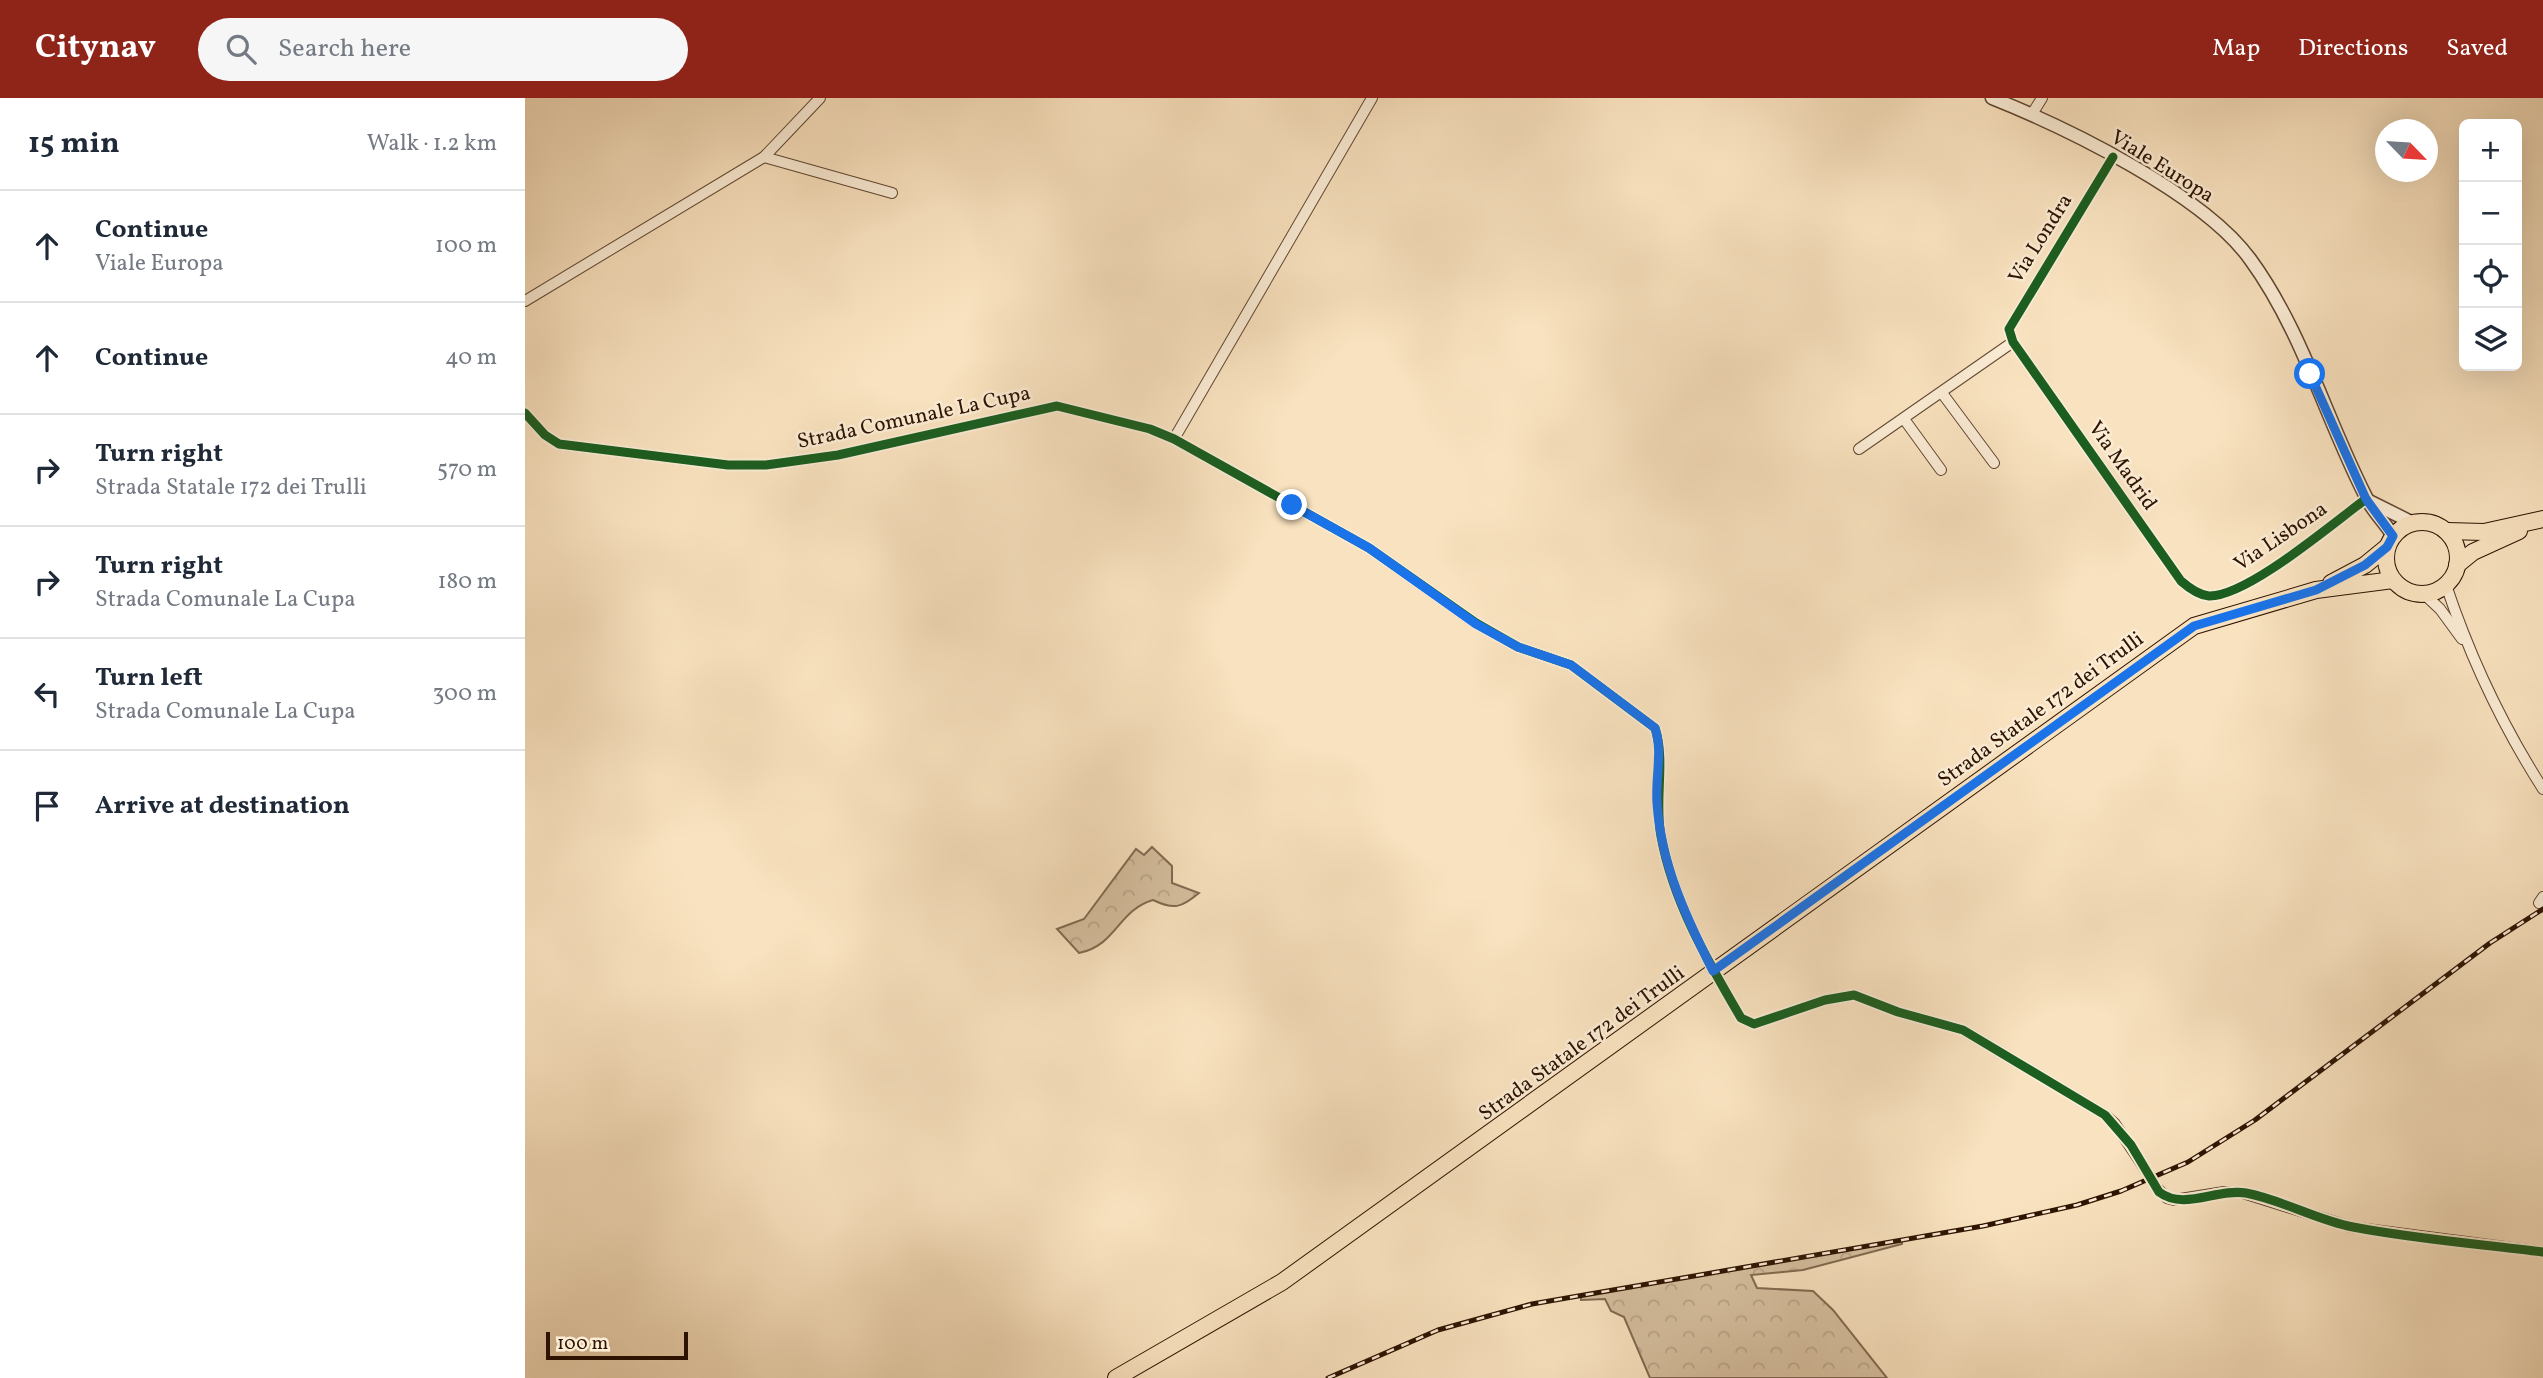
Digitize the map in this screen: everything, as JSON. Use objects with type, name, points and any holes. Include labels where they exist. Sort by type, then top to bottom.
[{"type":"main road","points":[[2542,520],[2473,552],[2457,565],[2446,585],[2424,594],[2402,588],[2393,580],[2386,559],[2390,541],[2413,523],[2425,522],[2447,531],[2484,532],[2542,520]]},
{"type":"main road","points":[[2447,531],[2454,541],[2457,565]]},
{"type":"main road","name":"Strada Statale 172 dei Trulli","points":[[2316,590],[2365,565],[2390,541]]},
{"type":"main road","name":"Strada Statale 172 dei Trulli","points":[[1116,1378],[1282,1282],[2194,626],[2316,590],[2393,580]]},
{"type":"street","points":[[525,302],[764,157],[820,98]]},
{"type":"street","points":[[1174,439],[1372,98]]},
{"type":"street","name":"Viale Europa","points":[[1992,98],[2032,114],[2186,200],[2220,227],[2249,258],[2280,308],[2366,499],[2390,541]]},
{"type":"street","points":[[2032,114],[2042,98]]},
{"type":"street","points":[[764,157],[891,193]]},
{"type":"street","name":"Via Londra","points":[[2013,342],[2009,329],[2011,321],[2113,157]]},
{"type":"street","points":[[1859,449],[2013,342]]},
{"type":"street","name":"Via Madrid","points":[[2013,342],[2181,581],[2189,589],[2211,596]]},
{"type":"street","points":[[1942,393],[1994,463]]},
{"type":"street","name":"Strada Comunale La Cupa","points":[[525,413],[545,435],[559,444],[728,465],[766,465],[838,455],[1057,406],[1150,429],[1174,439],[1369,548],[1476,624],[1518,647],[1571,665],[1655,728],[1658,739],[1657,802],[1664,851],[1678,899],[1713,971],[1741,1018],[1748,1023],[1754,1024],[1825,1000],[1854,995],[1898,1012],[1963,1030],[2105,1115],[2115,1124],[2156,1187],[2167,1198],[2174,1200],[2224,1192],[2243,1193],[2351,1227],[2543,1252]]},
{"type":"street","points":[[1904,419],[1941,470]]},
{"type":"street","points":[[2366,499],[2413,523]]},
{"type":"street","name":"Via Lisbona","points":[[2211,596],[2252,582],[2366,499]]},
{"type":"street","points":[[2446,585],[2470,651],[2512,740],[2543,789]]},
{"type":"street","points":[[2424,594],[2440,609],[2470,651]]},
{"type":"green space","points":[[1152,847],[1172,866],[1172,883],[1199,893],[1177,906],[1153,900],[1141,905],[1101,943],[1079,953],[1057,929],[1084,919],[1136,849],[1144,855]]},
{"type":"green space","points":[[1902,1241],[1902,1244],[1803,1270],[1751,1275],[1757,1288],[1813,1291],[1833,1310],[1887,1378],[1650,1378],[1624,1317],[1611,1311],[1605,1299],[1581,1300],[1581,1296]]},
{"type":"railway","points":[[1328,1378],[1438,1330],[1532,1304],[1983,1226],[2077,1205],[2121,1191],[2188,1162],[2255,1120],[2490,943],[2543,909]]},
{"type":"cycle path","points":[[2113,157],[2009,329],[2013,342],[2181,581],[2197,593],[2209,596],[2245,585],[2289,557],[2366,499]]},
{"type":"cycle path","points":[[525,413],[545,435],[559,444],[728,465],[766,465],[838,455],[1057,406],[1150,429],[1174,439],[1369,548],[1476,623],[1518,647],[1571,665],[1655,728],[1660,754],[1659,823],[1666,860],[1693,930],[1741,1018],[1754,1024],[1825,1000],[1854,995],[1898,1012],[1963,1030],[2105,1115],[2131,1145],[2159,1192],[2169,1197],[2190,1199],[2224,1193],[2246,1193],[2353,1227],[2543,1252]]},
{"type":"route","points":[[1292,505],[1369,548],[1476,624],[1518,647],[1571,665],[1655,728],[1658,739],[1657,802],[1664,851],[1678,899],[1713,971],[2194,626],[2316,590],[2365,565],[2387,547],[2393,536],[2366,499],[2310,374]]}]
